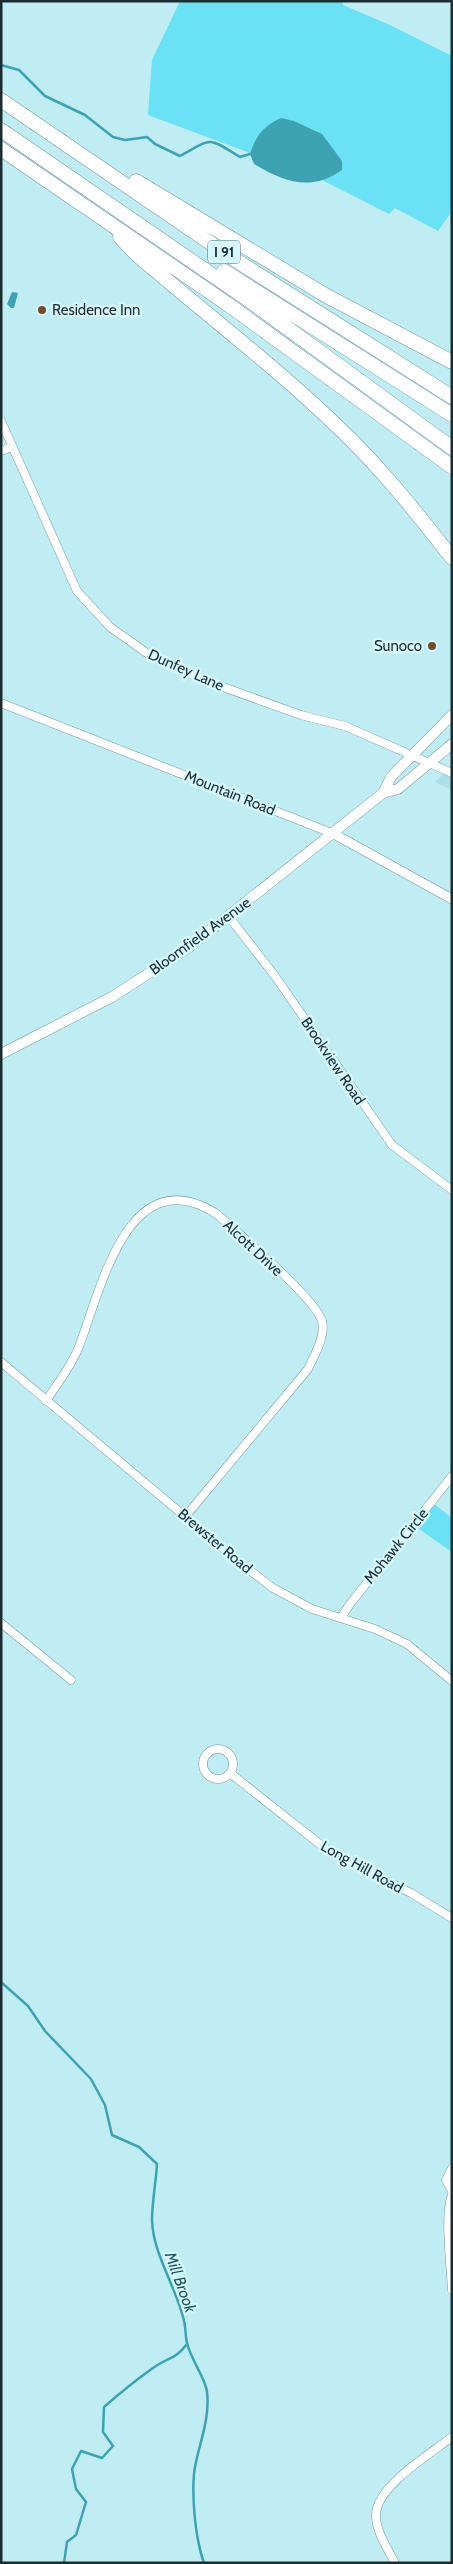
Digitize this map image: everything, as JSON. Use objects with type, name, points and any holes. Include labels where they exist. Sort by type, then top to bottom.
[{"type":"highway","name":"I 91","points":[[1,100],[248,268],[452,397]]},
{"type":"highway","points":[[1,119],[238,280],[452,416]]},
{"type":"highway","points":[[1,130],[253,303],[452,448]]},
{"type":"highway","name":"I 91","points":[[1,149],[264,330],[452,467]]},
{"type":"highway","points":[[102,168],[139,183],[304,284],[452,362]]},
{"type":"highway","points":[[109,222],[135,253],[284,378],[346,434],[394,487],[452,558]]},
{"type":"main road","name":"Bloomfield Avenue","points":[[383,793],[389,780],[452,715]]},
{"type":"main road","name":"Bloomfield Avenue","points":[[1,1054],[112,997],[182,952],[334,834],[383,793],[398,789],[452,744]]},
{"type":"street","name":"Dunfey Lane","points":[[1,422],[77,591],[110,627],[150,656],[209,682],[301,715],[345,726],[452,774]]},
{"type":"street","points":[[1,451],[12,447]]},
{"type":"street","name":"Mountain Road","points":[[1,703],[334,834],[452,900]]},
{"type":"street","name":"Brookview Road","points":[[229,917],[275,976],[392,1145],[429,1175],[452,1190]]},
{"type":"street","name":"Alcott Drive","points":[[46,1401],[78,1348],[99,1285],[118,1242],[139,1218],[159,1203],[182,1200],[200,1204],[217,1214],[310,1301],[322,1322],[319,1346],[308,1368],[185,1517]]},
{"type":"street","name":"Brewster Road","points":[[1,1362],[185,1517],[273,1588],[312,1609],[375,1629],[407,1644],[452,1681]]},
{"type":"street","name":"Mohawk Circle","points":[[341,1618],[350,1604],[452,1476]]},
{"type":"street","points":[[1,1623],[71,1680]]},
{"type":"street","points":[[214,1749],[228,1752],[232,1761],[230,1772],[219,1779],[210,1776],[202,1764],[206,1754],[214,1749]]},
{"type":"street","name":"Long Hill Road","points":[[230,1772],[331,1853],[411,1893],[452,1918]]},
{"type":"street","points":[[452,2168],[446,2180],[452,2191]]},
{"type":"street","points":[[452,2195],[449,2200],[452,2290]]},
{"type":"street","points":[[395,2563],[380,2533],[376,2518],[377,2504],[387,2488],[452,2437]]},
{"type":"shaded area","points":[[180,1],[342,1],[343,5],[390,25],[452,56],[452,211],[438,231],[395,208],[389,214],[322,180],[327,178],[342,161],[318,132],[294,121],[256,139],[250,153],[148,115],[152,60]]},
{"type":"shaded area","points":[[281,118],[294,121],[322,134],[342,161],[342,170],[331,177],[308,183],[287,180],[254,164],[250,154],[255,142],[265,128]]},
{"type":"shaded area","points":[[12,292],[18,293],[14,308],[7,304]]},
{"type":"shaded area","points":[[452,766],[452,790],[435,782]]},
{"type":"shaded area","points":[[434,1504],[452,1518],[452,1552],[416,1527]]},
{"type":"waterway","points":[[1,65],[19,70],[45,96],[85,115],[113,137],[125,140],[147,137],[155,144],[180,156],[210,142],[221,145],[240,157],[250,154]]},
{"type":"waterway","name":"Mill Brook","points":[[1,1982],[28,2006],[45,2031],[91,2079],[105,2105],[112,2135],[139,2147],[157,2164],[152,2213],[153,2233],[184,2320],[189,2349],[207,2392],[206,2419],[194,2472],[193,2485],[196,2527],[204,2563]]},
{"type":"waterway","name":"Mill Brook","points":[[64,2563],[67,2542],[76,2535],[86,2502],[76,2489],[72,2469],[81,2451],[102,2458],[113,2446],[103,2432],[104,2407],[159,2364],[175,2356],[187,2344]]},
{"type":"place","name":"Residence Inn","points":[[42,310]]},
{"type":"place","name":"Sunoco","points":[[432,646]]}]
